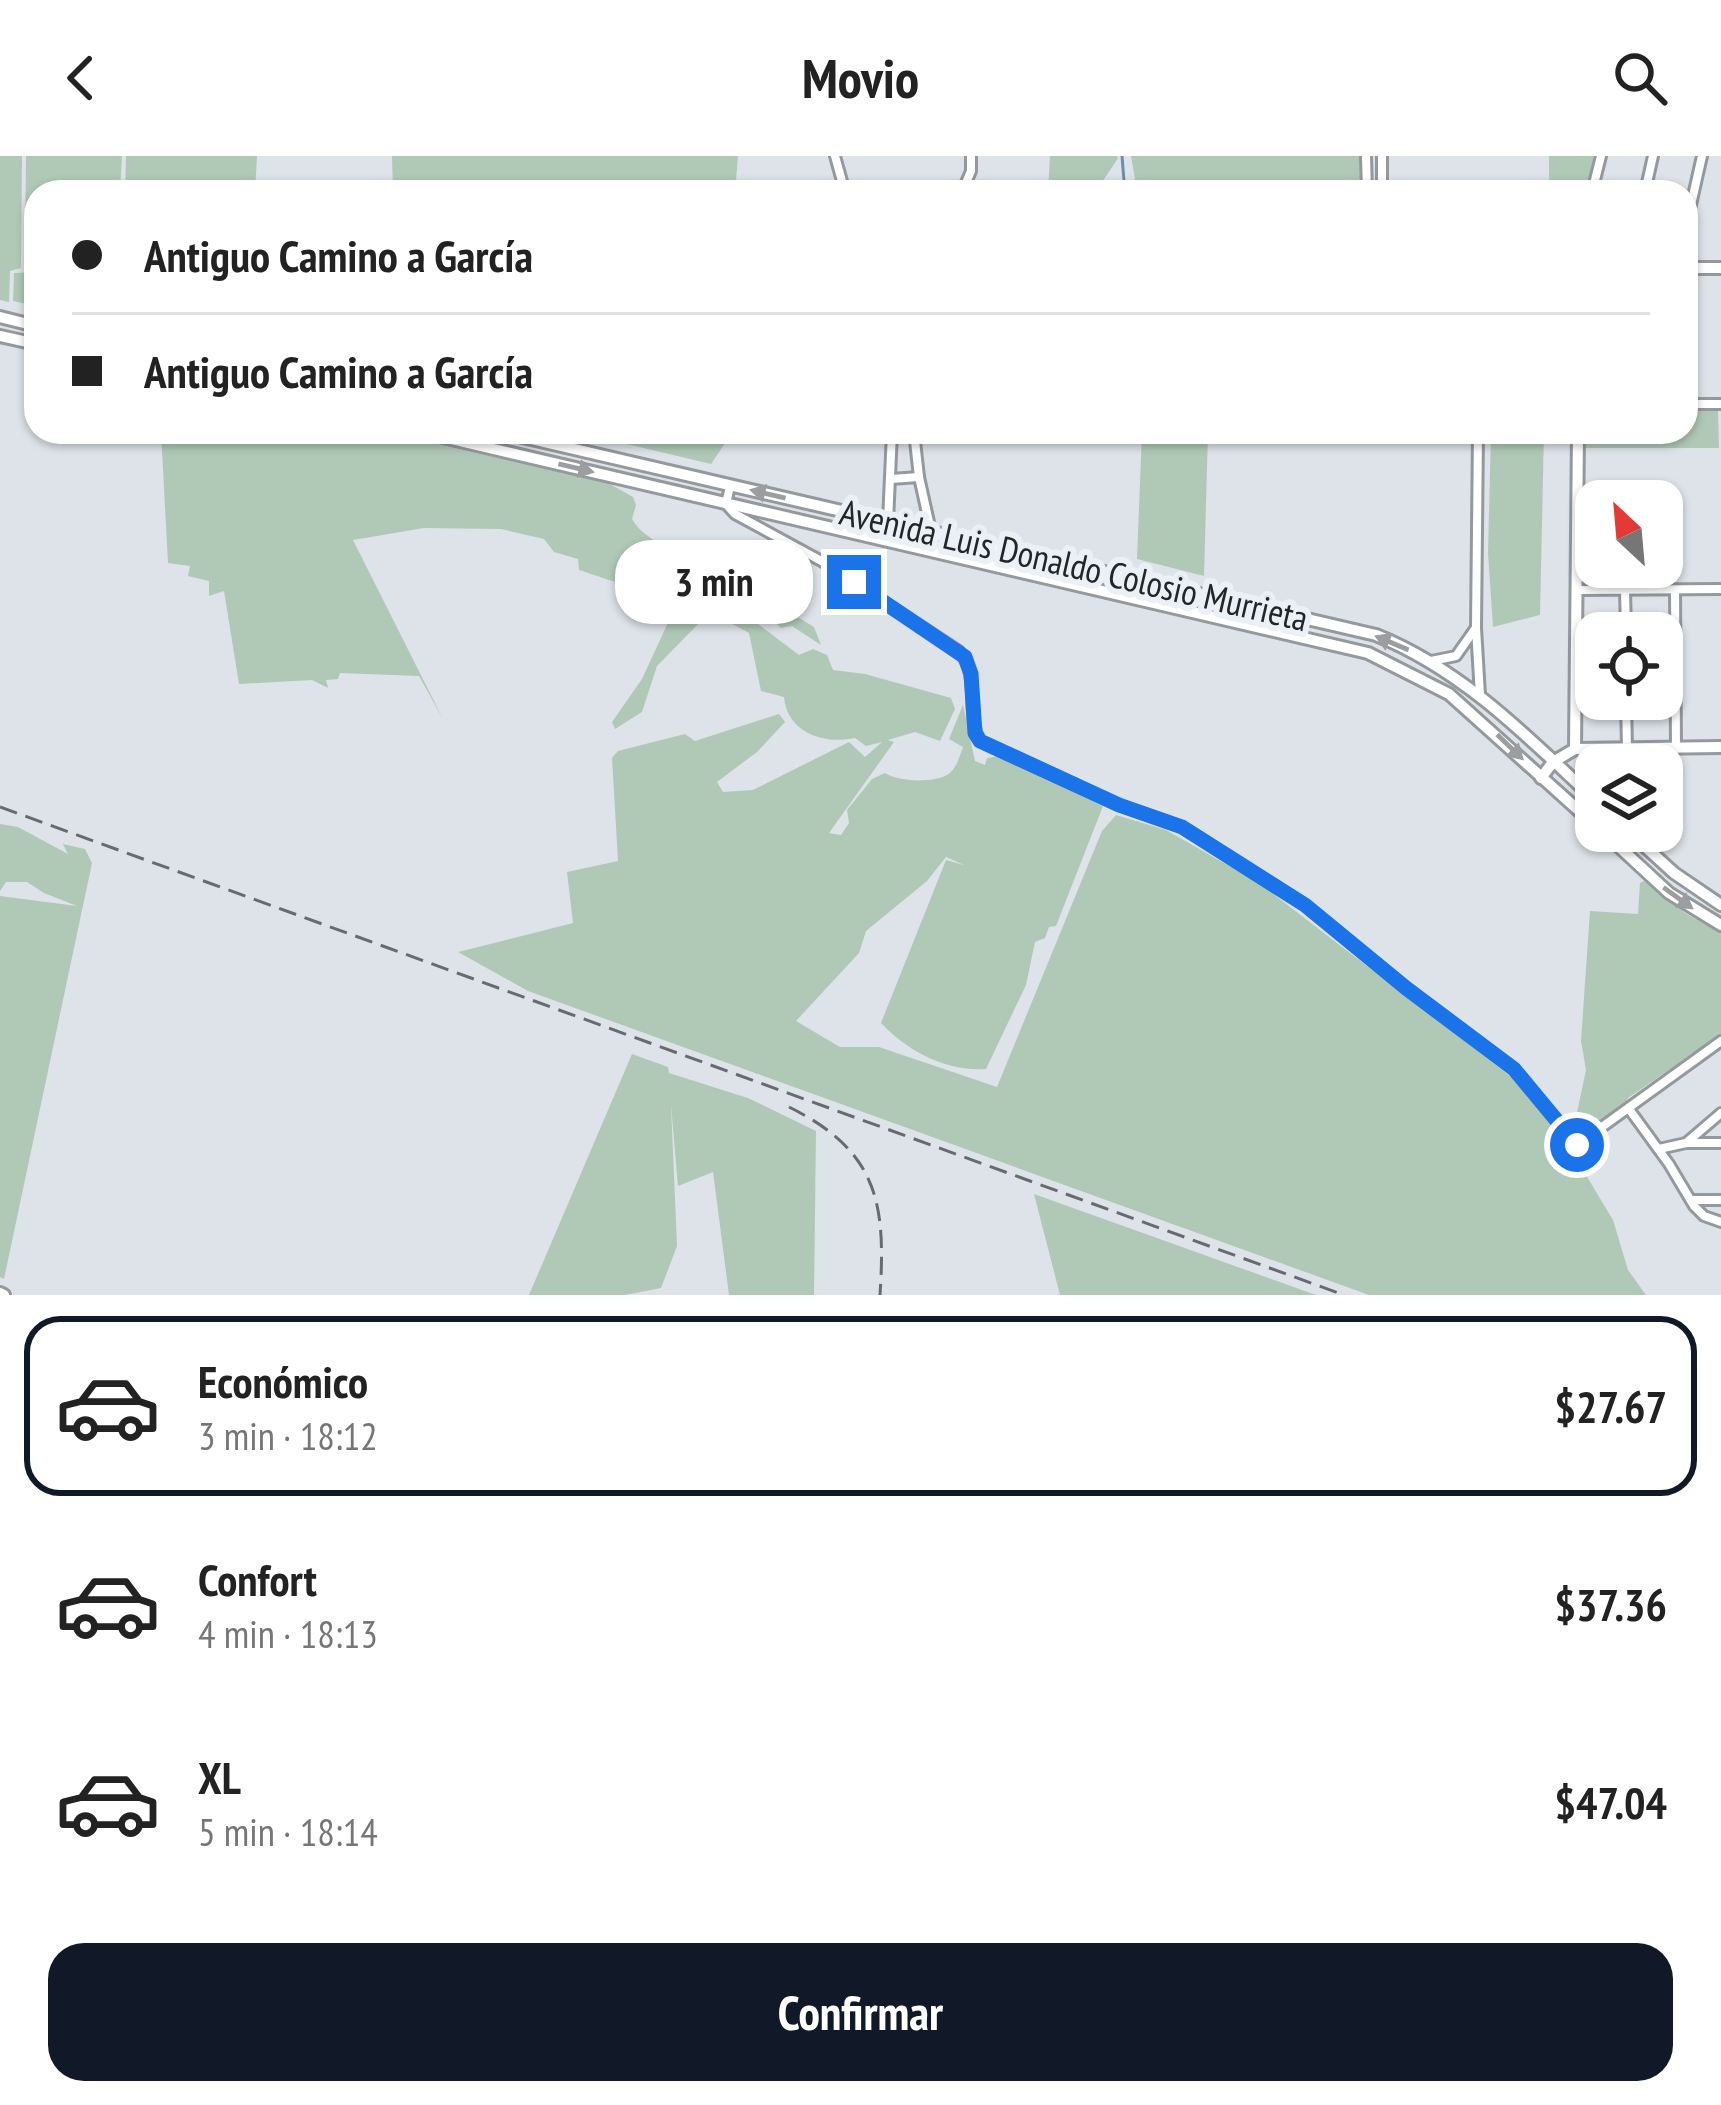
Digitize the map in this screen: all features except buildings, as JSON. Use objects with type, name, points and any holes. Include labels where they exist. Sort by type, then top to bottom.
[{"type":"main road","name":"Avenida Luis Donaldo Colosio Murrieta","points":[[472,444],[1368,653],[1434,685],[1480,719],[1575,807]]},
{"type":"main road","name":"Avenida Luis Donaldo Colosio Murrieta","points":[[552,444],[1376,635],[1431,662],[1480,695],[1575,782]]},
{"type":"main road","points":[[1576,744],[1578,444]]},
{"type":"main road","points":[[1286,632],[1290,614]]},
{"type":"main road","points":[[1683,749],[1721,747]]},
{"type":"main road","points":[[1541,778],[1553,762],[1575,750]]},
{"type":"main road","name":"Avenida Luis Donaldo Colosio Murrieta","points":[[1625,852],[1670,893],[1721,925]]},
{"type":"main road","points":[[1651,852],[1721,904]]},
{"type":"street","points":[[888,522],[892,444]]},
{"type":"street","points":[[915,444],[932,532]]},
{"type":"street","points":[[1478,444],[1480,695]]},
{"type":"street","points":[[891,478],[919,477]]},
{"type":"street","points":[[730,486],[726,504],[959,651],[969,665],[975,733],[980,741],[1119,805],[1182,827],[1305,905],[1514,1069],[1577,1145],[1721,1041]]},
{"type":"street","points":[[1578,590],[1721,589]]},
{"type":"street","points":[[1625,590],[1625,612]]},
{"type":"street","points":[[1676,590],[1676,744]]},
{"type":"street","points":[[1431,662],[1456,656],[1476,628]]},
{"type":"street","points":[[1629,1109],[1690,1200],[1704,1216],[1721,1222]]},
{"type":"street","points":[[1686,1143],[1721,1113]]},
{"type":"street","points":[[1659,1149],[1721,1143]]},
{"type":"street","points":[[1690,1200],[1721,1200]]},
{"type":"green space","points":[[0,156],[22,156],[21,268],[10,271],[9,302],[0,300]]},
{"type":"green space","points":[[26,156],[122,156],[121,180],[26,180]]},
{"type":"green space","points":[[126,156],[257,156],[256,180],[125,180]]},
{"type":"green space","points":[[392,156],[738,156],[736,180],[393,180]]},
{"type":"green space","points":[[1050,156],[1118,158],[1104,180],[1049,180]]},
{"type":"green space","points":[[1131,156],[1362,156],[1362,180],[1135,179]]},
{"type":"green space","points":[[1549,156],[1596,156],[1591,180],[1549,180]]},
{"type":"green space","points":[[14,273],[24,273],[24,303],[13,301]]},
{"type":"green space","points":[[1698,408],[1718,409],[1719,448],[1582,448],[1582,444],[1698,444]]},
{"type":"green space","points":[[162,444],[437,444],[608,483],[633,497],[632,519],[656,541],[756,564],[760,594],[814,627],[821,645],[792,626],[781,628],[755,605],[716,583],[710,595],[733,605],[799,655],[813,649],[827,655],[833,670],[951,698],[955,709],[940,741],[915,732],[888,740],[894,742],[829,833],[841,835],[849,823],[847,810],[872,779],[885,773],[924,780],[950,772],[963,747],[949,739],[963,705],[975,761],[985,765],[987,758],[999,756],[1103,806],[1056,926],[1035,942],[1026,985],[986,1069],[929,1058],[881,1023],[946,860],[964,865],[946,857],[927,881],[866,931],[859,953],[796,1021],[840,1047],[879,1047],[997,1087],[1102,831],[1116,815],[1166,830],[1259,883],[1523,1086],[1569,1147],[1613,1220],[1628,1270],[1646,1295],[1369,1295],[528,991],[458,952],[573,923],[567,872],[618,861],[612,758],[618,751],[685,734],[695,741],[779,714],[785,722],[757,752],[717,782],[723,792],[753,790],[849,742],[865,757],[882,742],[866,746],[855,738],[819,737],[799,727],[784,697],[761,691],[749,633],[710,612],[657,666],[642,712],[615,729],[612,722],[642,679],[677,603],[673,594],[663,598],[579,570],[578,559],[554,552],[544,539],[501,529],[424,528],[353,540],[443,719],[419,676],[340,673],[338,679],[326,680],[328,688],[312,680],[239,684],[224,591],[209,596],[209,581],[188,576],[190,566],[168,563]]},
{"type":"green space","points":[[627,444],[725,444],[711,464]]},
{"type":"green space","points":[[1142,444],[1208,444],[1204,576],[1137,559]]},
{"type":"green space","points":[[1491,444],[1544,444],[1540,615],[1493,627],[1488,553]]},
{"type":"green space","points":[[0,824],[18,827],[68,854],[63,844],[85,849],[92,863],[4,1279],[0,1277],[0,896],[77,906],[27,882],[6,882],[0,891]]},
{"type":"green space","points":[[1644,881],[1721,933],[1721,1034],[1628,1098],[1623,1108],[1577,1132],[1586,1070],[1581,1041],[1590,911],[1638,914]]},
{"type":"green space","points":[[632,1054],[668,1067],[669,1073],[748,1098],[816,1131],[814,1295],[729,1295],[713,1172],[678,1186],[671,1105],[677,1246],[661,1288],[625,1295],[529,1295]]},
{"type":"green space","points":[[1034,1194],[1316,1295],[1060,1295]]},
{"type":"waterway","points":[[1122,156],[1124,180]]},
{"type":"railway","points":[[0,807],[1344,1295]]},
{"type":"railway","points":[[789,1107],[842,1142],[870,1183],[881,1233],[880,1295]]},
{"type":"route","points":[[854,582],[965,657],[980,741],[1133,811],[1182,827],[1305,905],[1514,1069],[1577,1145]]}]
